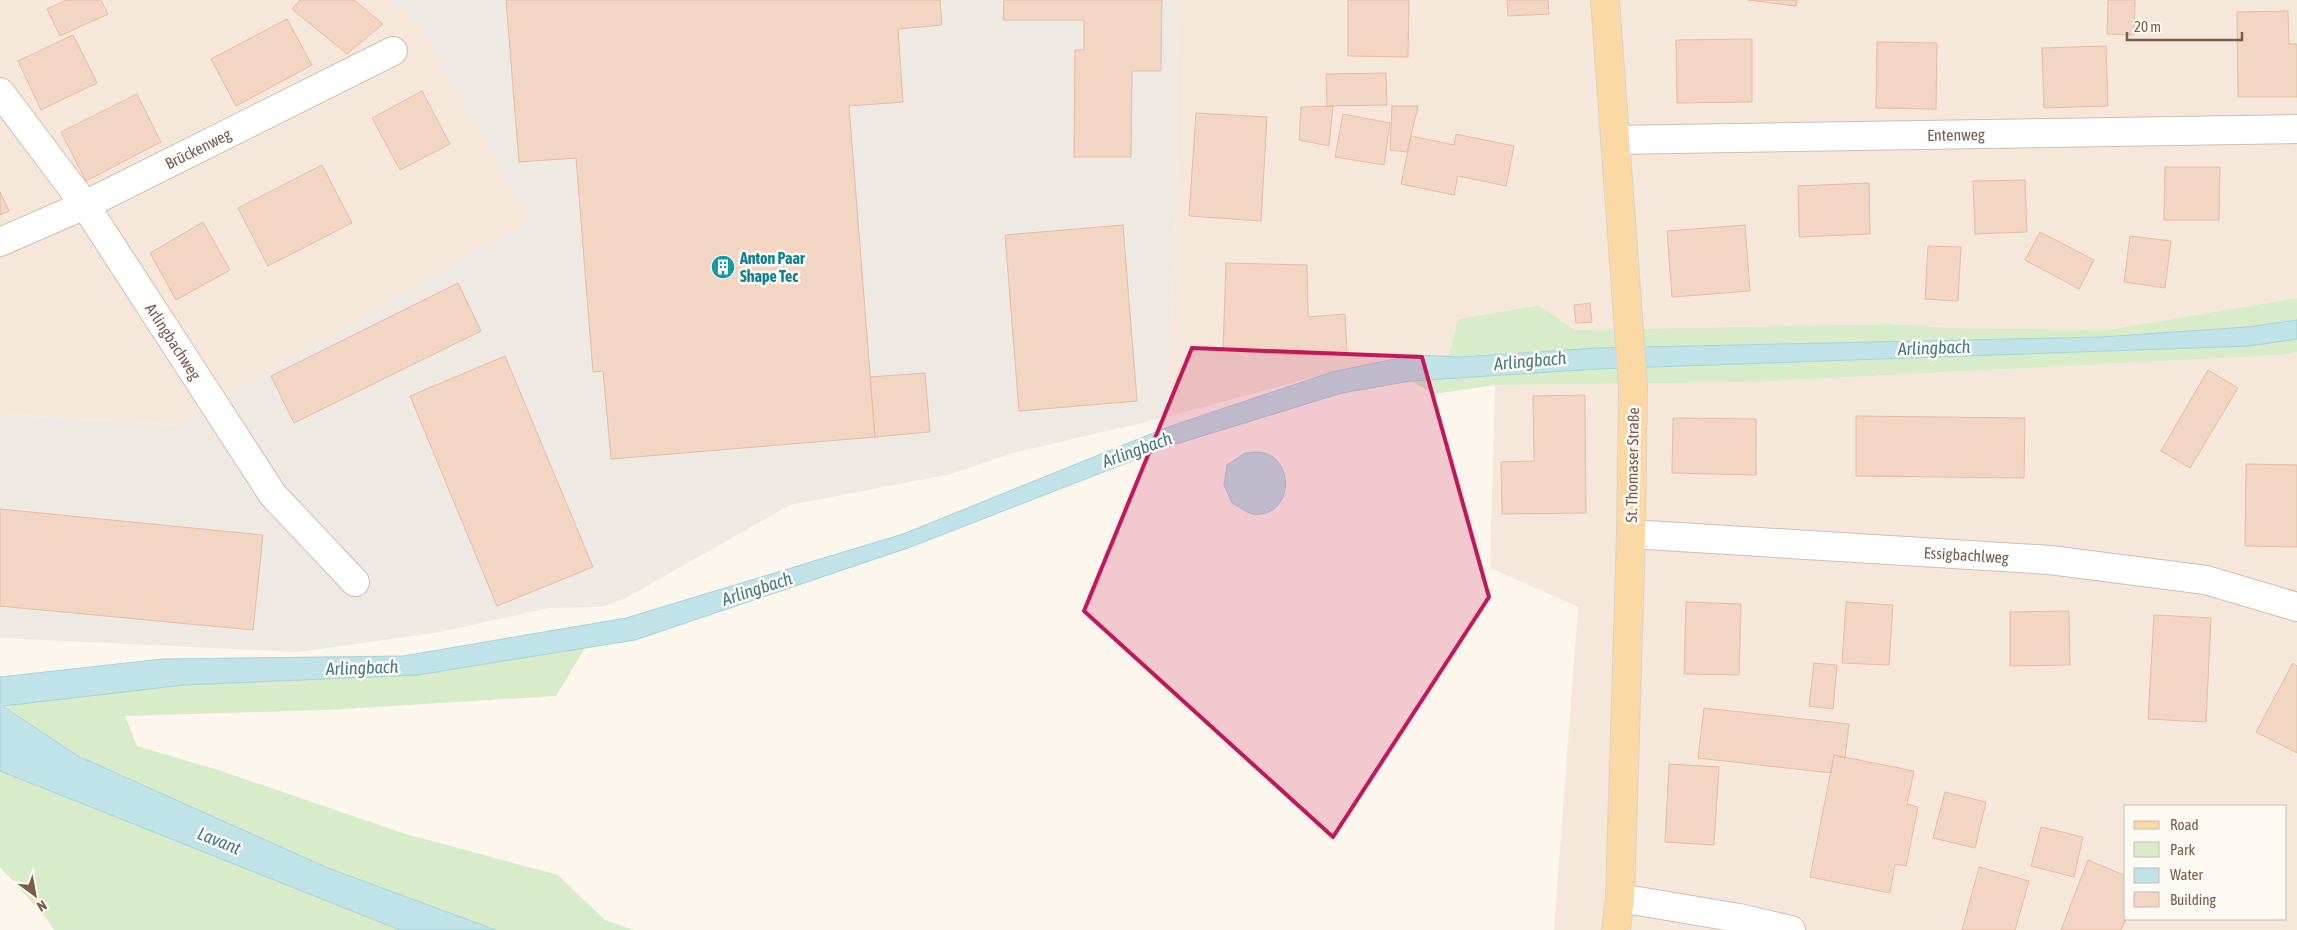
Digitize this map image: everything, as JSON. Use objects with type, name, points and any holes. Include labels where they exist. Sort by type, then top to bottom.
[{"type":"main road","name":"St. Thomaser Straße","points":[[1605,0],[1633,386],[1631,534],[1620,898],[1616,930]]},
{"type":"street","name":"Brückenweg","points":[[0,242],[85,205],[393,51]]},
{"type":"street","name":"Arlingbachweg","points":[[0,92],[85,205],[272,495],[354,582]]},
{"type":"street","name":"Entenweg","points":[[1615,140],[2297,129]]},
{"type":"street","name":"Essigbachlweg","points":[[1631,534],[2050,560],[2206,580],[2297,607]]},
{"type":"street","points":[[1620,898],[1739,918],[1792,930]]},
{"type":"highlighted area","points":[[1192,348],[1422,357],[1489,597],[1333,837],[1084,611]]},
{"type":"shaded area","points":[[0,0],[388,0],[419,24],[530,220],[176,425],[0,414]]},
{"type":"shaded area","points":[[388,0],[1177,0],[1176,209],[1167,417],[1013,453],[951,474],[790,505],[624,599],[602,607],[548,608],[440,632],[298,652],[0,638],[0,414],[176,425],[530,220],[419,24]]},
{"type":"shaded area","points":[[1177,0],[2297,0],[2297,298],[2107,330],[1952,328],[1889,324],[1574,330],[1538,305],[1458,319],[1448,357],[1406,356],[1332,372],[1167,417],[1176,209]]},
{"type":"shaded area","points":[[2297,352],[2297,930],[1554,930],[1578,607],[1490,568],[1495,385],[1755,382],[2282,355]]},
{"type":"green space","points":[[2297,298],[2297,320],[2247,327],[2102,337],[1597,348],[1448,357],[1458,319],[1539,305],[1575,330],[1889,324],[1952,328],[2107,330]]},
{"type":"green space","points":[[2297,339],[2297,352],[2282,355],[1755,382],[1495,385],[1434,394],[1411,381],[1597,369],[2250,346]]},
{"type":"green space","points":[[585,648],[556,696],[327,710],[125,716],[137,746],[218,770],[406,834],[558,875],[605,920],[634,930],[496,930],[328,868],[78,756],[3,705],[184,685],[417,675]]},
{"type":"green space","points":[[0,771],[400,930],[54,930],[46,918],[0,867]]},
{"type":"water","name":"Arlingbach","points":[[2297,320],[2297,339],[2250,346],[1597,369],[1411,381],[1342,393],[1173,445],[908,548],[635,640],[417,675],[184,685],[3,706],[78,756],[328,868],[496,930],[400,930],[0,771],[0,677],[163,659],[403,656],[626,618],[903,534],[1168,427],[1332,372],[1414,355],[1459,357],[1597,348],[2102,337],[2247,327]]},
{"type":"water","points":[[1245,453],[1264,453],[1274,458],[1281,467],[1285,477],[1282,499],[1276,507],[1266,513],[1253,514],[1232,503],[1224,485],[1227,465]]},
{"type":"building","points":[[66,0],[101,0],[108,14],[60,36],[47,9]]},
{"type":"building","points":[[300,0],[354,0],[383,24],[347,54],[292,9]]},
{"type":"building","name":"Anton Paar Shape Tec","points":[[506,0],[940,0],[942,25],[898,29],[903,102],[849,106],[875,437],[611,459],[603,371],[593,372],[576,158],[519,162]]},
{"type":"building","points":[[1004,0],[1162,0],[1161,71],[1132,71],[1131,157],[1074,157],[1075,50],[1084,50],[1084,20],[1003,20]]},
{"type":"building","points":[[1348,0],[1409,0],[1408,57],[1348,56]]},
{"type":"building","points":[[1507,0],[1548,0],[1549,14],[1508,16]]},
{"type":"building","points":[[1748,0],[1797,0],[1796,6]]},
{"type":"building","points":[[2108,0],[2135,0],[2134,35],[2107,34]]},
{"type":"building","points":[[2288,11],[2289,44],[2297,44],[2297,97],[2238,97],[2237,12]]},
{"type":"building","points":[[287,19],[312,65],[236,106],[211,59]]},
{"type":"building","points":[[73,35],[97,83],[41,110],[18,61]]},
{"type":"building","points":[[1752,39],[1752,102],[1677,103],[1676,40]]},
{"type":"building","points":[[1877,42],[1937,43],[1936,109],[1876,108]]},
{"type":"building","points":[[2106,46],[2108,106],[2044,108],[2042,48]]},
{"type":"building","points":[[1386,73],[1387,105],[1327,106],[1326,74]]},
{"type":"building","points":[[422,91],[450,144],[400,170],[372,118]]},
{"type":"building","points":[[137,94],[161,142],[86,181],[61,132]]},
{"type":"building","points":[[1333,106],[1329,146],[1299,140],[1301,107]]},
{"type":"building","points":[[1392,106],[1418,106],[1407,152],[1390,150]]},
{"type":"building","points":[[1196,113],[1267,117],[1261,221],[1189,216]]},
{"type":"building","points":[[1343,114],[1390,123],[1384,165],[1335,157]]},
{"type":"building","points":[[1456,134],[1514,146],[1506,186],[1458,176],[1454,195],[1401,184],[1411,136],[1454,145]]},
{"type":"building","points":[[322,165],[352,223],[268,266],[238,208]]},
{"type":"building","points":[[2165,167],[2220,167],[2219,220],[2164,220]]},
{"type":"building","points":[[2025,180],[2027,232],[1975,234],[1973,181]]},
{"type":"building","points":[[1869,183],[1870,234],[1799,237],[1798,186]]},
{"type":"building","points":[[0,192],[9,211],[0,215]]},
{"type":"building","points":[[203,222],[230,270],[176,300],[150,253]]},
{"type":"building","points":[[1123,225],[1137,401],[1019,411],[1005,235]]},
{"type":"building","points":[[1745,225],[1750,291],[1672,297],[1667,231]]},
{"type":"building","points":[[2040,232],[2094,260],[2079,289],[2025,260]]},
{"type":"building","points":[[2130,236],[2171,241],[2165,288],[2124,282]]},
{"type":"building","points":[[1928,246],[1961,247],[1958,301],[1925,299]]},
{"type":"building","points":[[1226,263],[1307,265],[1308,317],[1345,314],[1347,354],[1296,355],[1223,350]]},
{"type":"building","points":[[458,283],[481,331],[294,423],[271,376]]},
{"type":"building","points":[[1590,303],[1592,322],[1576,323],[1574,305]]},
{"type":"building","points":[[505,356],[593,567],[497,606],[410,396]]},
{"type":"building","points":[[2208,370],[2238,388],[2190,468],[2161,451]]},
{"type":"building","points":[[925,373],[930,432],[875,437],[870,377]]},
{"type":"building","points":[[1585,395],[1586,513],[1502,514],[1501,462],[1534,461],[1533,396]]},
{"type":"building","points":[[1856,416],[2025,418],[2024,478],[1856,476]]},
{"type":"building","points":[[1673,418],[1756,419],[1756,475],[1672,473]]},
{"type":"building","points":[[2246,464],[2297,465],[2297,547],[2245,546]]},
{"type":"building","points":[[0,509],[263,535],[253,630],[0,606]]},
{"type":"building","points":[[1686,602],[1741,604],[1739,675],[1684,674]]},
{"type":"building","points":[[1846,602],[1893,605],[1889,665],[1842,663]]},
{"type":"building","points":[[2069,611],[2070,665],[2010,666],[2010,612]]},
{"type":"building","points":[[2154,615],[2211,618],[2206,722],[2148,719]]},
{"type":"building","points":[[1814,663],[1837,665],[1833,709],[1809,706]]},
{"type":"building","points":[[2293,663],[2297,666],[2297,753],[2256,732]]},
{"type":"building","points":[[1704,708],[1849,724],[1845,758],[1834,755],[1831,773],[1698,758]]},
{"type":"building","points":[[1834,755],[1914,771],[1907,804],[1918,807],[1906,866],[1895,864],[1890,893],[1810,877]]},
{"type":"building","points":[[1669,764],[1719,767],[1714,845],[1665,842]]},
{"type":"building","points":[[1945,792],[1986,802],[1975,848],[1933,838]]},
{"type":"building","points":[[2041,827],[2083,837],[2074,877],[2031,866]]},
{"type":"building","points":[[2088,860],[2124,875],[2124,920],[2126,920],[2121,930],[2061,930]]},
{"type":"building","points":[[1979,867],[2029,881],[2015,930],[1962,930]]},
{"type":"place","name":"Anton Paar Shape Tec","points":[[723,267]]},
{"type":"water label","name":"Lavant","points":[[219,841]]}]
